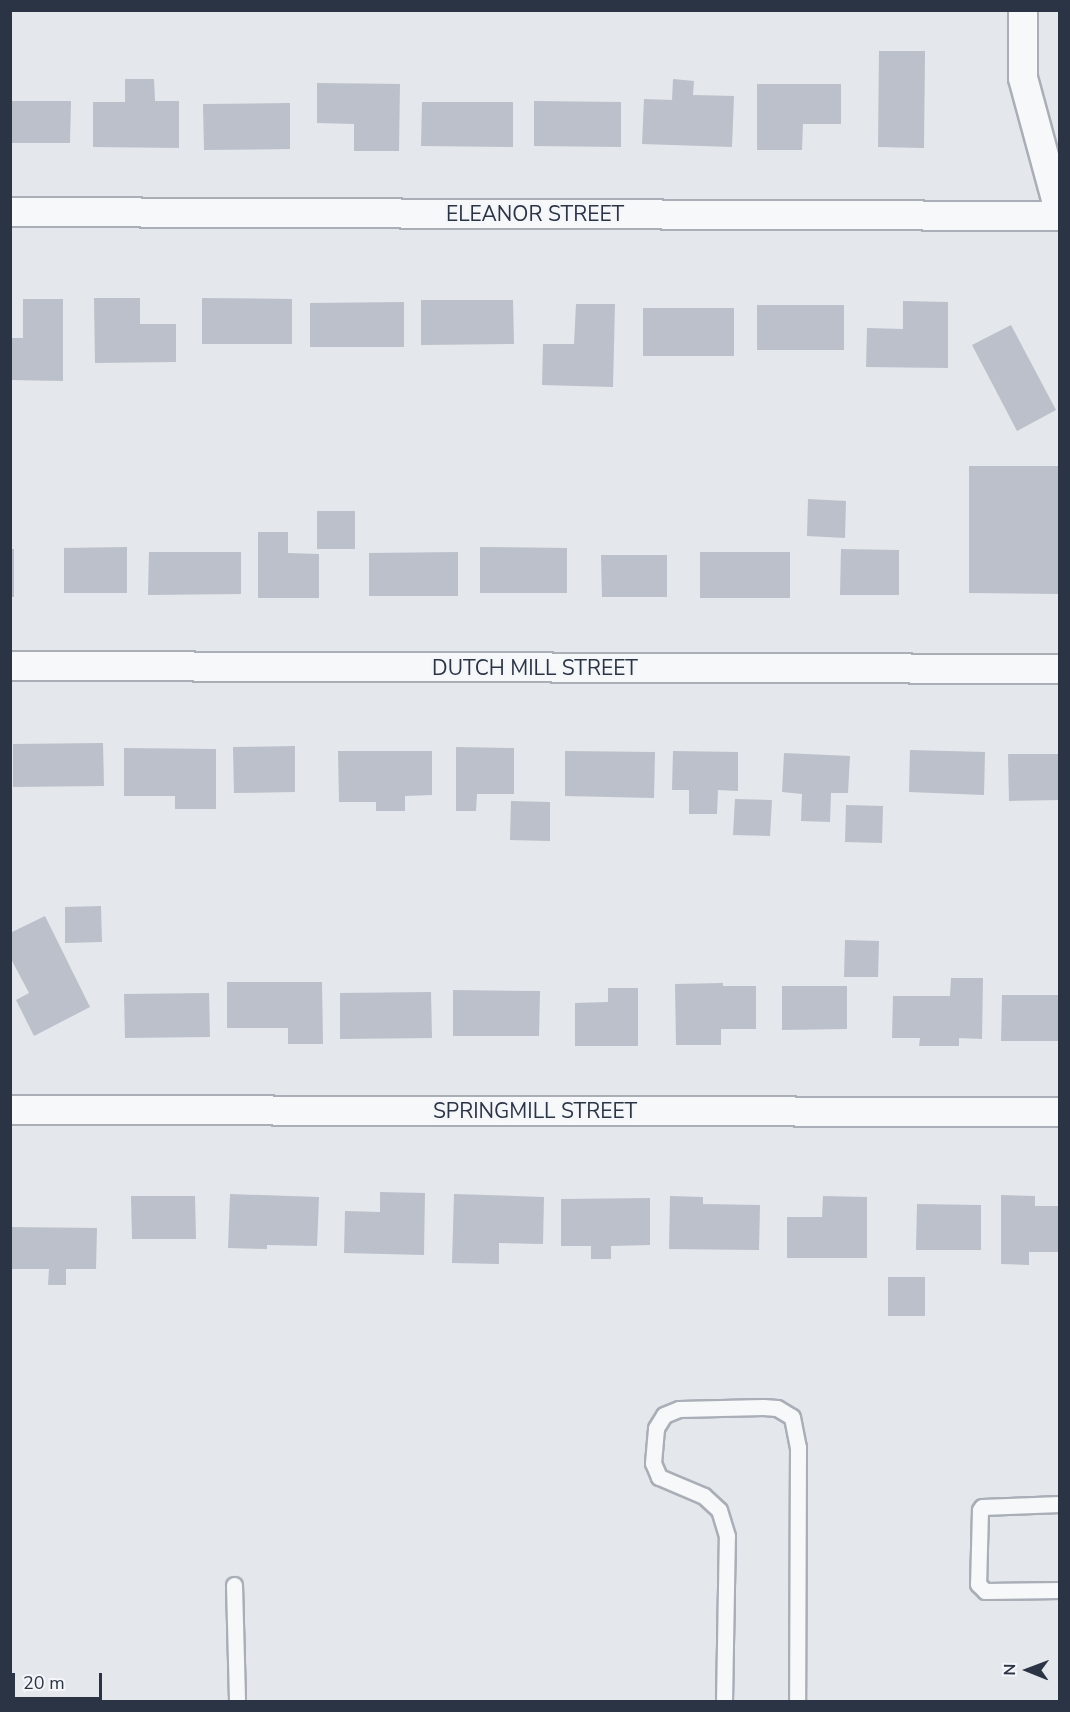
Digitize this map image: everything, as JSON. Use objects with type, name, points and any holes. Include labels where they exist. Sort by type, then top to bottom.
[{"type":"street","points":[[1023,10],[1023,78],[1059,215]]},
{"type":"street","name":"ELEANOR STREET","points":[[10,212],[1059,215]]},
{"type":"street","name":"DUTCH MILL STREET","points":[[10,666],[1059,669]]},
{"type":"street","name":"SPRINGMILL STREET","points":[[10,1110],[1059,1112]]},
{"type":"lane","points":[[724,1701],[727,1536],[719,1510],[704,1496],[659,1477],[652,1463],[656,1428],[664,1415],[679,1409],[736,1405],[777,1408],[792,1417],[798,1447],[797,1701]]},
{"type":"lane","points":[[1059,1504],[982,1507],[980,1510],[978,1584],[985,1591],[1059,1590]]},
{"type":"lane","points":[[234,1586],[237,1701]]},
{"type":"building","points":[[879,51],[925,51],[924,148],[878,147]]},
{"type":"building","points":[[125,79],[154,79],[155,101],[179,101],[179,148],[93,147],[93,102],[125,102]]},
{"type":"building","points":[[673,79],[694,81],[693,95],[734,96],[732,147],[642,144],[644,99],[672,100]]},
{"type":"building","points":[[317,83],[400,84],[399,151],[354,151],[354,124],[317,123]]},
{"type":"building","points":[[757,84],[841,84],[841,124],[803,124],[802,150],[757,150]]},
{"type":"building","points":[[10,101],[71,101],[70,143],[10,143]]},
{"type":"building","points":[[534,101],[621,102],[621,147],[534,146]]},
{"type":"building","points":[[422,102],[513,102],[513,147],[421,146]]},
{"type":"building","points":[[290,103],[290,149],[204,150],[203,104]]},
{"type":"building","points":[[94,298],[140,298],[140,324],[176,324],[176,362],[95,363]]},
{"type":"building","points":[[202,298],[292,299],[292,344],[202,344]]},
{"type":"building","points":[[23,299],[63,299],[63,381],[10,380],[10,338],[23,338]]},
{"type":"building","points":[[421,300],[513,300],[514,344],[421,345]]},
{"type":"building","points":[[903,301],[948,302],[948,368],[866,367],[867,328],[903,329]]},
{"type":"building","points":[[404,302],[404,347],[310,347],[310,303]]},
{"type":"building","points":[[576,304],[615,304],[613,387],[542,385],[543,344],[574,344]]},
{"type":"building","points":[[757,305],[844,305],[844,350],[757,350]]},
{"type":"building","points":[[643,308],[734,308],[734,356],[643,356]]},
{"type":"building","points":[[1011,325],[1056,410],[1017,431],[972,345]]},
{"type":"building","points":[[969,466],[1060,466],[1059,594],[969,593]]},
{"type":"building","points":[[808,499],[846,501],[845,538],[807,536]]},
{"type":"building","points":[[317,511],[355,511],[355,549],[317,549]]},
{"type":"building","points":[[258,532],[288,532],[288,553],[319,554],[319,598],[258,598]]},
{"type":"building","points":[[127,547],[127,593],[64,593],[64,548]]},
{"type":"building","points":[[480,547],[567,548],[567,593],[480,593]]},
{"type":"building","points":[[10,549],[14,549],[14,597],[10,597]]},
{"type":"building","points":[[841,549],[899,550],[899,595],[840,595]]},
{"type":"building","points":[[149,552],[241,552],[241,594],[148,595]]},
{"type":"building","points":[[458,552],[458,596],[369,596],[369,553]]},
{"type":"building","points":[[700,552],[790,552],[790,598],[700,598]]},
{"type":"building","points":[[601,555],[667,555],[667,597],[602,597]]},
{"type":"building","points":[[103,743],[104,786],[13,787],[13,744]]},
{"type":"building","points":[[295,746],[295,792],[234,793],[233,747]]},
{"type":"building","points":[[456,747],[514,748],[514,794],[477,794],[476,811],[456,811]]},
{"type":"building","points":[[124,748],[216,749],[216,809],[175,809],[175,796],[124,796]]},
{"type":"building","points":[[910,750],[985,752],[984,795],[909,792]]},
{"type":"building","points":[[338,751],[432,751],[432,795],[405,796],[405,811],[376,811],[376,802],[339,802]]},
{"type":"building","points":[[565,751],[655,752],[654,798],[565,796]]},
{"type":"building","points":[[673,751],[738,752],[738,791],[718,790],[717,814],[689,814],[689,790],[672,790]]},
{"type":"building","points":[[784,753],[850,756],[848,793],[831,793],[830,822],[801,821],[802,794],[782,792]]},
{"type":"building","points":[[1008,754],[1060,754],[1060,800],[1009,801]]},
{"type":"building","points":[[735,799],[772,800],[770,836],[733,835]]},
{"type":"building","points":[[511,801],[550,802],[550,841],[510,840]]},
{"type":"building","points":[[846,805],[883,806],[882,843],[845,842]]},
{"type":"building","points":[[101,906],[102,942],[65,943],[65,907]]},
{"type":"building","points":[[45,916],[90,1007],[34,1036],[16,1000],[29,993],[10,957],[10,933]]},
{"type":"building","points":[[845,940],[879,941],[878,977],[844,977]]},
{"type":"building","points":[[951,978],[983,978],[982,1039],[959,1038],[959,1046],[919,1046],[920,1038],[892,1038],[893,996],[950,996]]},
{"type":"building","points":[[227,982],[322,982],[323,1044],[288,1044],[288,1028],[227,1028]]},
{"type":"building","points":[[723,983],[723,986],[756,986],[756,1029],[721,1029],[721,1045],[676,1045],[675,984]]},
{"type":"building","points":[[782,986],[847,986],[847,1029],[782,1030]]},
{"type":"building","points":[[608,988],[638,988],[638,1046],[575,1046],[575,1003],[608,1002]]},
{"type":"building","points":[[453,990],[540,991],[539,1036],[453,1036]]},
{"type":"building","points":[[431,992],[432,1038],[340,1039],[340,993]]},
{"type":"building","points":[[209,993],[210,1037],[125,1038],[124,994]]},
{"type":"building","points":[[1002,995],[1060,995],[1060,1041],[1001,1041]]},
{"type":"building","points":[[380,1192],[425,1193],[424,1255],[344,1253],[345,1211],[380,1212]]},
{"type":"building","points":[[230,1194],[319,1197],[317,1246],[267,1245],[267,1249],[228,1248]]},
{"type":"building","points":[[454,1194],[544,1197],[543,1244],[499,1243],[499,1264],[452,1263]]},
{"type":"building","points":[[1001,1195],[1035,1196],[1035,1206],[1060,1206],[1060,1252],[1029,1252],[1029,1265],[1001,1264]]},
{"type":"building","points":[[131,1196],[195,1196],[196,1239],[132,1239]]},
{"type":"building","points":[[670,1196],[703,1197],[703,1204],[760,1205],[759,1250],[669,1249]]},
{"type":"building","points":[[823,1196],[867,1197],[867,1258],[787,1258],[787,1217],[822,1217]]},
{"type":"building","points":[[650,1198],[650,1245],[611,1246],[611,1259],[591,1259],[591,1246],[561,1246],[561,1199]]},
{"type":"building","points":[[917,1204],[981,1205],[981,1250],[916,1250]]},
{"type":"building","points":[[10,1227],[97,1228],[96,1269],[66,1269],[66,1285],[48,1285],[49,1269],[10,1269]]},
{"type":"building","points":[[888,1277],[925,1277],[925,1316],[888,1316]]}]
